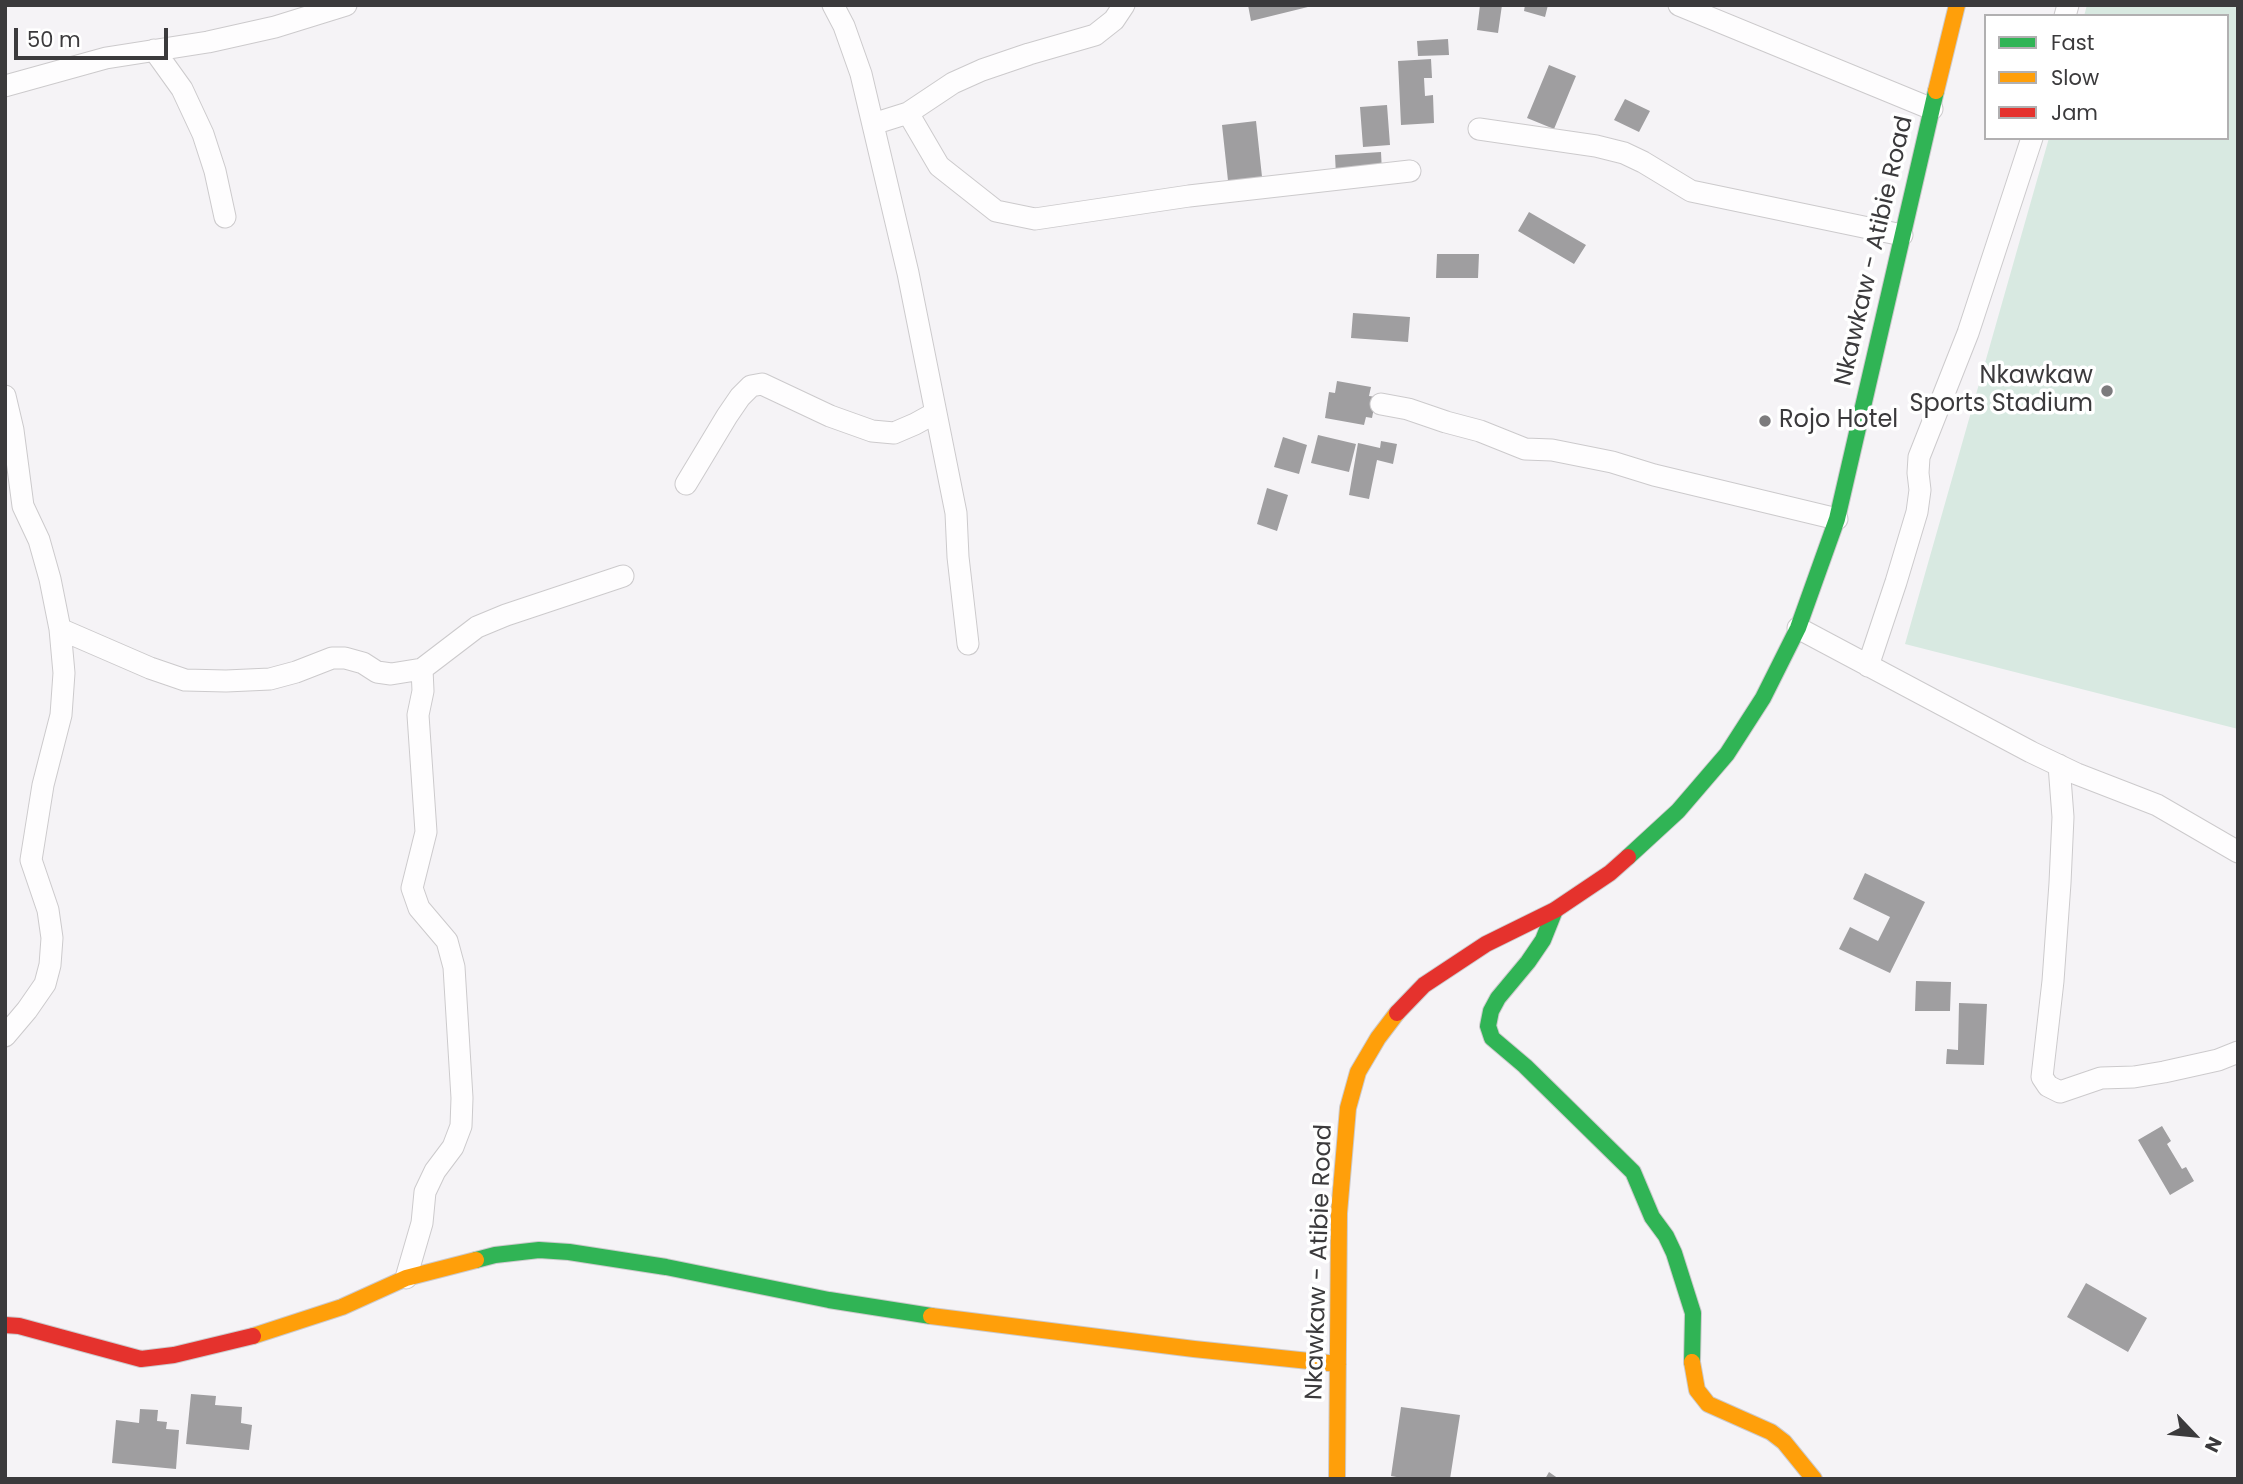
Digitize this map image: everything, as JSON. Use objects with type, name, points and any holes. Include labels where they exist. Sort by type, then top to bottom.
[{"type":"street","points":[[5,86],[106,58],[208,42],[275,27],[346,5]]},
{"type":"street","points":[[833,5],[844,26],[861,74],[908,273],[956,513],[968,644]]},
{"type":"street","points":[[873,124],[908,113],[953,83],[982,70],[1095,35],[1114,20],[1124,5]]},
{"type":"street","points":[[1679,5],[1932,109]]},
{"type":"street","name":"Nkawkaw - Atibie Road","points":[[1338,1479],[1339,1213],[1348,1108],[1358,1072],[1378,1038],[1401,1008],[1424,985],[1486,944],[1555,911],[1610,873],[1643,845],[1678,811],[1727,754],[1763,698],[1798,628],[1837,519],[1957,5]]},
{"type":"street","points":[[154,50],[182,89],[203,134],[215,171],[225,217]]},
{"type":"street","points":[[908,113],[939,166],[996,211],[1035,219],[1189,196],[1410,172]]},
{"type":"street","points":[[1479,129],[1596,146],[1624,153],[1691,191],[1902,235]]},
{"type":"street","points":[[1868,666],[1917,512],[1920,490],[1919,457],[1968,333],[2031,140]]},
{"type":"street","points":[[686,484],[727,416],[751,386],[762,384],[830,416],[872,430],[894,433],[935,413]]},
{"type":"street","points":[[5,396],[13,430],[14,505],[39,540],[60,629],[64,673],[61,715],[44,785],[31,860],[48,910],[52,937],[50,965],[45,984],[5,1036]]},
{"type":"street","points":[[1381,404],[1409,409],[1480,431],[1525,449],[1552,450],[1612,462],[1654,475],[1837,519]]},
{"type":"street","points":[[60,629],[150,668],[185,680],[270,679],[332,658],[345,658],[363,663],[377,672],[391,674],[422,669],[477,627],[623,576]]},
{"type":"street","points":[[1798,628],[2059,765],[2157,805],[2238,852]]},
{"type":"street","points":[[407,1278],[422,1223],[425,1192],[435,1171],[453,1147],[461,1126],[462,1098],[454,967],[447,941],[419,908],[412,888],[426,832],[418,715],[423,691],[422,669]]},
{"type":"street","points":[[2059,765],[2063,817],[2060,883],[2042,1077],[2048,1086],[2060,1092],[2101,1078],[2134,1077],[2164,1072],[2218,1060],[2238,1052]]},
{"type":"street","points":[[1555,911],[1543,940],[1491,1011],[1488,1026],[1492,1038],[1525,1066],[1633,1172],[1652,1217],[1674,1253],[1693,1312],[1692,1362],[1696,1390],[1708,1404],[1771,1432],[1784,1442],[1814,1479]]},
{"type":"street","points":[[5,1325],[19,1326],[141,1359],[174,1355],[274,1331],[342,1307],[407,1278],[495,1255],[539,1250],[666,1267],[829,1300],[953,1319],[1338,1364]]},
{"type":"shaded area","name":"Nkawkaw Sports Stadium","points":[[2087,5],[2238,5],[2238,729],[1905,644],[2048,140],[2229,140],[2229,14],[2085,14]]},
{"type":"building","points":[[1248,5],[1312,5],[1312,6],[1251,21]]},
{"type":"building","points":[[1480,5],[1502,5],[1498,33],[1477,30]]},
{"type":"building","points":[[1525,5],[1548,5],[1545,17],[1524,11]]},
{"type":"building","points":[[1448,39],[1449,55],[1418,56],[1417,41]]},
{"type":"building","points":[[1431,59],[1432,78],[1424,78],[1425,96],[1433,95],[1434,123],[1401,125],[1398,61]]},
{"type":"building","points":[[1549,65],[1576,76],[1554,129],[1527,118]]},
{"type":"building","points":[[1625,99],[1650,111],[1639,132],[1614,120]]},
{"type":"building","points":[[1387,105],[1390,145],[1363,147],[1360,107]]},
{"type":"building","points":[[1256,121],[1263,186],[1229,190],[1222,125]]},
{"type":"building","points":[[1381,152],[1382,172],[1336,175],[1335,155]]},
{"type":"building","points":[[1529,212],[1586,245],[1574,264],[1518,231]]},
{"type":"building","points":[[1437,254],[1479,254],[1478,278],[1436,278]]},
{"type":"building","points":[[1353,313],[1410,317],[1408,342],[1351,338]]},
{"type":"building","points":[[1337,381],[1371,387],[1369,396],[1376,397],[1372,418],[1366,417],[1364,425],[1325,418],[1329,392],[1335,393]]},
{"type":"building","points":[[1318,435],[1356,444],[1349,472],[1311,463]]},
{"type":"building","points":[[1283,437],[1307,445],[1299,474],[1274,467]]},
{"type":"building","points":[[1381,441],[1397,444],[1393,464],[1377,460],[1369,499],[1349,495],[1358,443],[1380,448]]},
{"type":"building","points":[[1267,488],[1288,495],[1277,531],[1257,524]]},
{"type":"building","points":[[1865,873],[1925,902],[1890,973],[1839,949],[1850,927],[1878,941],[1890,917],[1853,899]]},
{"type":"building","points":[[1916,981],[1951,982],[1950,1011],[1915,1011]]},
{"type":"building","points":[[1959,1003],[1987,1004],[1984,1065],[1946,1064],[1947,1049],[1958,1050]]},
{"type":"building","points":[[2162,1126],[2171,1141],[2167,1144],[2182,1169],[2186,1167],[2194,1181],[2170,1195],[2138,1140]]},
{"type":"building","points":[[2086,1283],[2147,1318],[2128,1352],[2067,1317]]},
{"type":"building","points":[[191,1394],[216,1396],[215,1405],[242,1407],[241,1423],[252,1425],[249,1450],[186,1444]]},
{"type":"building","points":[[1401,1407],[1460,1415],[1450,1479],[1408,1479],[1391,1476]]},
{"type":"building","points":[[140,1409],[158,1410],[157,1421],[167,1422],[166,1429],[179,1430],[176,1469],[112,1463],[116,1420],[139,1423]]},
{"type":"building","points":[[1549,1472],[1559,1479],[1545,1479]]},
{"type":"traffic: fast","points":[[1628,857],[1678,811],[1727,754],[1763,698],[1798,628],[1837,519],[1936,91]]},
{"type":"traffic: fast","points":[[1555,910],[1543,940],[1498,998],[1491,1011],[1488,1026],[1492,1038],[1525,1066],[1633,1172],[1652,1217],[1674,1253],[1693,1313],[1692,1362]]},
{"type":"traffic: fast","points":[[476,1260],[539,1250],[569,1252],[666,1267],[829,1300],[931,1316]]},
{"type":"traffic: slow","points":[[1936,91],[1957,5]]},
{"type":"traffic: slow","points":[[1337,1479],[1339,1213],[1348,1108],[1358,1072],[1397,1013]]},
{"type":"traffic: slow","points":[[253,1336],[342,1307],[406,1278],[476,1260]]},
{"type":"traffic: slow","points":[[931,1316],[1338,1364]]},
{"type":"traffic: slow","points":[[1692,1362],[1697,1390],[1708,1404],[1771,1432],[1784,1442],[1814,1479]]},
{"type":"traffic: jam","points":[[1397,1013],[1424,985],[1486,944],[1555,910],[1610,873],[1628,857]]},
{"type":"traffic: jam","points":[[5,1325],[19,1326],[141,1359],[174,1355],[253,1336]]},
{"type":"place","name":"Nkawkaw Sports Stadium","points":[[2107,391]]},
{"type":"place","name":"Rojo Hotel","points":[[1765,421]]}]
